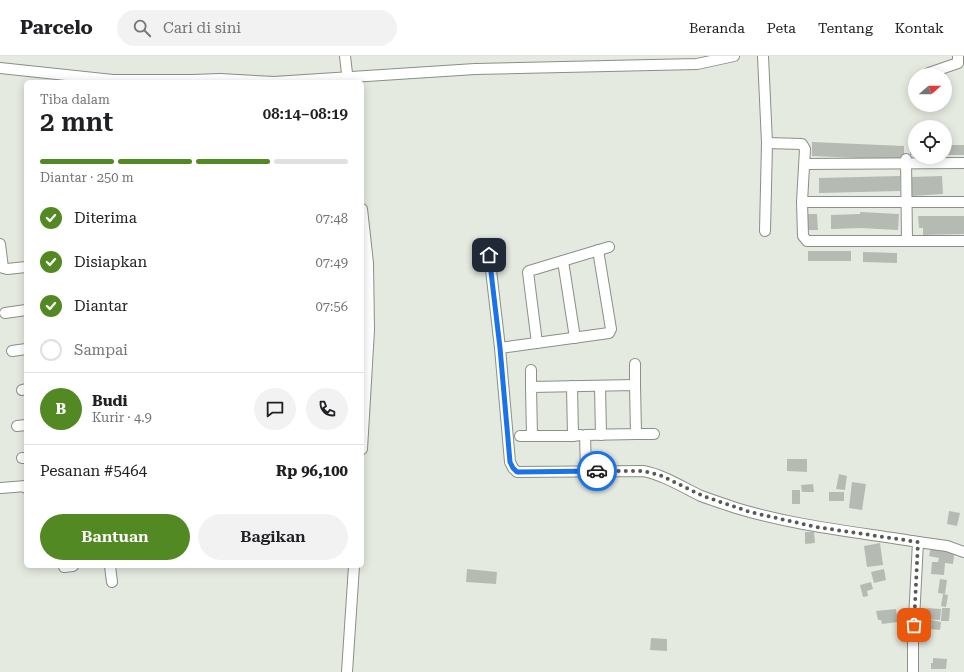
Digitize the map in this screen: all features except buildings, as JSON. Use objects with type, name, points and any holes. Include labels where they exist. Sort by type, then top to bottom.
[{"type":"street","points":[[346,56],[348,79]]},
{"type":"street","points":[[323,80],[482,68],[697,64],[734,56]]},
{"type":"street","points":[[763,56],[767,143],[765,230]]},
{"type":"street","points":[[944,68],[958,63],[958,56]]},
{"type":"street","points":[[0,68],[113,80],[220,80]]},
{"type":"street","points":[[767,143],[802,144],[805,149],[802,202],[803,236],[807,241],[964,242]]},
{"type":"street","points":[[805,164],[906,161],[964,162]]},
{"type":"street","points":[[906,161],[907,241]]},
{"type":"street","points":[[802,202],[964,202]]},
{"type":"street","points":[[364,227],[368,263],[369,330],[364,371]]},
{"type":"street","points":[[0,244],[3,268],[7,270],[24,267]]},
{"type":"street","points":[[488,244],[500,348],[510,462],[517,472],[643,471],[662,476],[703,496],[750,512],[816,527],[947,546],[964,552]]},
{"type":"street","points":[[537,343],[528,272],[609,247]]},
{"type":"street","points":[[500,348],[608,334],[610,331],[598,250]]},
{"type":"street","points":[[563,261],[575,338]]},
{"type":"street","points":[[5,313],[24,310]]},
{"type":"street","points":[[12,351],[24,349]]},
{"type":"street","points":[[635,364],[636,434]]},
{"type":"street","points":[[531,370],[532,436]]},
{"type":"street","points":[[531,387],[635,385]]},
{"type":"street","points":[[572,386],[573,436]]},
{"type":"street","points":[[600,386],[601,435]]},
{"type":"street","points":[[520,436],[654,434]]},
{"type":"street","points":[[585,435],[586,471]]},
{"type":"street","points":[[1,488],[24,486]]},
{"type":"street","points":[[913,672],[913,638],[918,542]]},
{"type":"street","points":[[110,568],[112,582]]},
{"type":"street","points":[[347,672],[354,568]]},
{"type":"way so far","points":[[597,471],[643,471],[662,476],[703,496],[750,512],[816,527],[918,542],[914,625]]},
{"type":"route","points":[[489,255],[500,348],[510,462],[513,468],[517,472],[597,471]]}]
